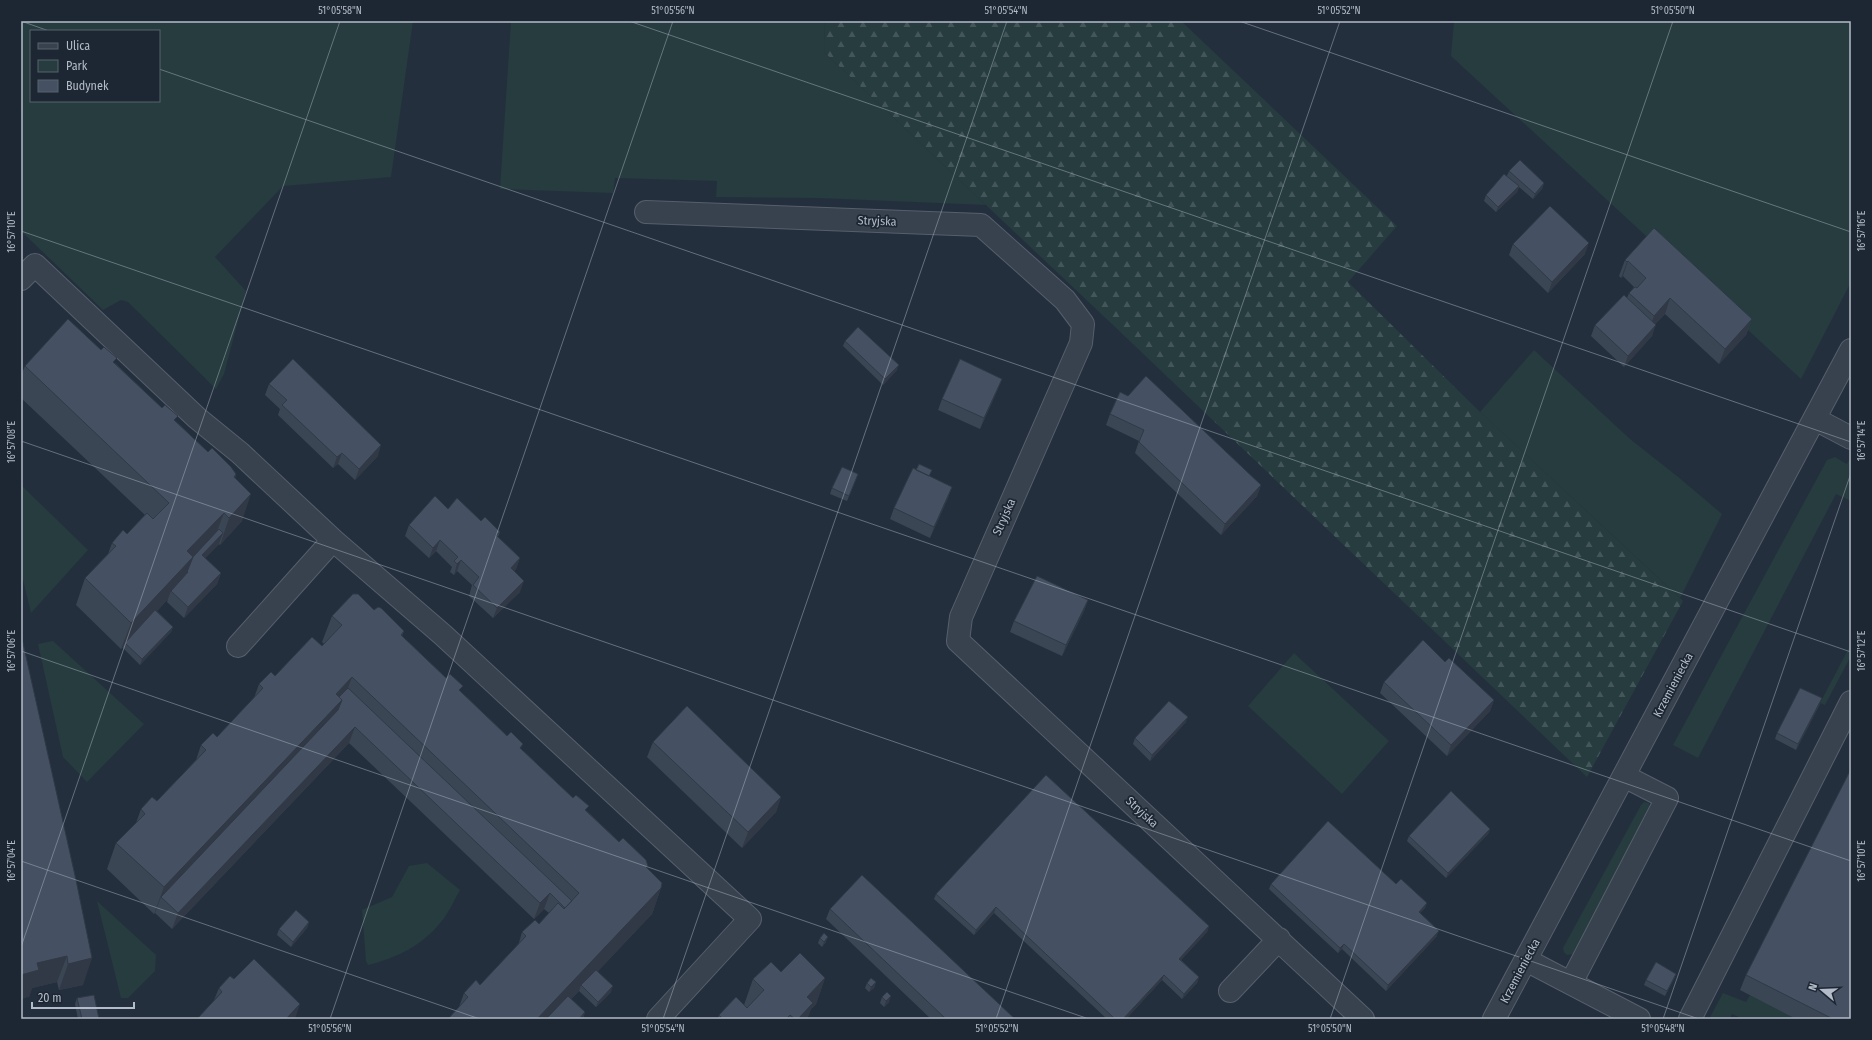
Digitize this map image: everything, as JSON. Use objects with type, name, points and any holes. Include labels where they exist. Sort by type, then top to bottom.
[{"type":"street","name":"Stryjska","points":[[646,212],[981,225],[1065,300],[1083,324],[1081,343],[961,617],[958,641],[1363,1019]]},
{"type":"street","points":[[21,279],[35,265],[197,418],[240,452],[333,540],[443,635],[750,919],[658,1019]]},
{"type":"street","name":"Krzemieniecka","points":[[1494,1019],[1851,350]]},
{"type":"street","points":[[1815,419],[1851,438]]},
{"type":"street","points":[[238,646],[333,540]]},
{"type":"street","points":[[1690,1019],[1851,702]]},
{"type":"street","points":[[1571,983],[1667,798],[1624,776]]},
{"type":"street","points":[[1230,991],[1279,939]]},
{"type":"street","points":[[1526,960],[1639,1019]]},
{"type":"green space","points":[[21,21],[413,21],[391,177],[283,186],[215,257],[246,291],[224,374],[216,389],[128,302],[121,300],[103,310],[21,231]]},
{"type":"green space","points":[[511,21],[825,21],[824,52],[986,205],[819,198],[716,197],[717,181],[615,178],[613,193],[500,189]]},
{"type":"green space","points":[[825,21],[1181,21],[1397,226],[1348,282],[1480,412],[1683,601],[1587,777],[1112,324],[824,52]]},
{"type":"green space","points":[[1454,21],[1851,21],[1851,282],[1801,379],[1451,56]]},
{"type":"green space","points":[[1534,350],[1630,439],[1722,514],[1680,598],[1480,412]]},
{"type":"green space","points":[[1851,456],[1851,501],[1836,494],[1698,758],[1673,745],[1827,460],[1835,457],[1847,464]]},
{"type":"green space","points":[[21,485],[88,550],[31,613],[21,571]]},
{"type":"green space","points":[[53,641],[144,724],[87,782],[63,757],[38,644]]},
{"type":"green space","points":[[1851,644],[1851,656],[1825,705],[1820,703]]},
{"type":"green space","points":[[1294,653],[1389,741],[1342,794],[1248,706]]},
{"type":"green space","points":[[1644,802],[1649,803],[1651,811],[1574,954],[1567,955],[1563,948]]},
{"type":"green space","points":[[427,863],[460,890],[449,911],[426,938],[408,950],[389,959],[368,965],[366,961],[362,910],[392,897],[409,866]]},
{"type":"green space","points":[[97,901],[156,955],[155,971],[128,998],[121,998]]},
{"type":"green space","points":[[1723,993],[1746,1002],[1750,995],[1797,1019],[1743,1019],[1732,1014],[1730,1019],[1709,1019]]},
{"type":"building","points":[[1520,160],[1544,183],[1535,194],[1509,171]]},
{"type":"building","points":[[1504,174],[1519,186],[1498,207],[1486,195]]},
{"type":"building","points":[[1550,206],[1589,243],[1552,282],[1513,244]]},
{"type":"building","points":[[1654,228],[1752,319],[1725,349],[1670,298],[1654,316],[1629,293],[1635,287],[1637,288],[1646,278],[1625,260]]},
{"type":"building","points":[[1624,295],[1656,325],[1628,356],[1595,325]]},
{"type":"building","points":[[68,319],[101,350],[104,347],[117,358],[113,362],[162,408],[165,405],[178,416],[174,420],[208,452],[212,448],[231,467],[236,474],[234,477],[251,494],[229,518],[224,513],[187,551],[193,557],[131,623],[85,578],[116,546],[112,543],[123,530],[127,534],[147,513],[153,519],[169,503],[25,366]]},
{"type":"building","points":[[858,327],[899,365],[885,379],[845,341]]},
{"type":"building","points":[[293,359],[381,445],[359,469],[342,453],[337,457],[282,405],[287,400],[269,384]]},
{"type":"building","points":[[960,359],[1002,379],[984,418],[942,399]]},
{"type":"building","points":[[1146,376],[1261,485],[1225,524],[1139,442],[1144,430],[1110,414],[1120,392],[1128,396]]},
{"type":"building","points":[[919,464],[932,470],[929,476],[916,470]]},
{"type":"building","points":[[842,467],[858,474],[849,496],[832,488]]},
{"type":"building","points":[[913,468],[952,487],[934,527],[894,508]]},
{"type":"building","points":[[435,496],[448,509],[457,498],[481,521],[485,517],[500,532],[496,535],[520,558],[511,568],[524,581],[497,608],[473,585],[479,577],[461,560],[457,564],[454,561],[458,557],[440,540],[433,548],[409,525]]},
{"type":"building","points":[[219,529],[223,533],[202,555],[221,573],[188,607],[171,591],[188,572],[193,557]]},
{"type":"building","points":[[1037,576],[1088,600],[1066,645],[1014,621]]},
{"type":"building","points":[[353,594],[358,594],[374,610],[378,607],[381,608],[404,631],[401,635],[446,678],[450,674],[463,686],[459,690],[507,736],[511,732],[523,744],[520,748],[573,798],[576,795],[589,806],[585,810],[619,842],[623,838],[646,860],[648,866],[646,867],[662,883],[661,888],[537,1019],[448,1019],[468,997],[464,993],[476,980],[480,985],[526,936],[522,932],[535,920],[539,924],[558,903],[564,909],[579,893],[352,677],[336,694],[342,700],[164,887],[116,843],[145,814],[141,809],[152,797],[157,801],[206,750],[201,745],[213,733],[217,737],[263,688],[259,684],[271,672],[275,676],[312,637],[322,646],[342,625],[332,616]]},
{"type":"building","points":[[155,610],[173,627],[142,659],[125,643]]},
{"type":"building","points":[[21,634],[92,958],[68,964],[67,956],[37,963],[39,970],[21,975]]},
{"type":"building","points":[[1423,640],[1445,662],[1449,658],[1494,700],[1451,745],[1384,682]]},
{"type":"building","points":[[348,688],[572,901],[565,908],[550,893],[540,903],[355,727],[178,913],[161,897],[338,710],[342,700],[339,697]]},
{"type":"building","points":[[1800,688],[1822,698],[1798,744],[1777,733]]},
{"type":"building","points":[[1169,701],[1188,717],[1152,755],[1135,738]]},
{"type":"building","points":[[687,706],[781,797],[748,832],[653,742]]},
{"type":"building","points":[[1851,769],[1851,1019],[1833,1019],[1746,975]]},
{"type":"building","points":[[1046,775],[1209,926],[1179,959],[1199,977],[1184,994],[1164,975],[1123,1019],[1115,1019],[996,907],[976,930],[936,894]]},
{"type":"building","points":[[1451,791],[1490,829],[1448,873],[1409,836]]},
{"type":"building","points":[[1328,821],[1396,884],[1401,879],[1427,903],[1419,912],[1439,931],[1388,985],[1344,944],[1340,948],[1271,884]]},
{"type":"building","points":[[862,875],[1015,1019],[946,1019],[830,909]]},
{"type":"building","points":[[296,910],[309,922],[293,942],[279,929]]},
{"type":"building","points":[[824,933],[828,937],[824,942],[820,938]]},
{"type":"building","points":[[800,953],[825,978],[807,997],[813,1003],[798,1019],[795,1019],[790,1015],[786,1019],[723,1019],[719,1015],[736,997],[747,1008],[764,990],[753,979],[771,962],[781,972]]},
{"type":"building","points":[[254,959],[300,1004],[286,1019],[197,1019],[222,992],[219,988],[230,976],[234,979]]},
{"type":"building","points":[[1656,962],[1676,974],[1667,991],[1646,980]]},
{"type":"building","points":[[596,970],[613,986],[598,1002],[581,985]]},
{"type":"building","points":[[871,978],[876,982],[871,987],[867,983]]},
{"type":"building","points":[[887,992],[891,996],[886,1001],[882,997]]},
{"type":"building","points":[[94,995],[99,1019],[82,1019],[77,998]]},
{"type":"building","points":[[568,996],[585,1012],[579,1019],[546,1019]]}]
